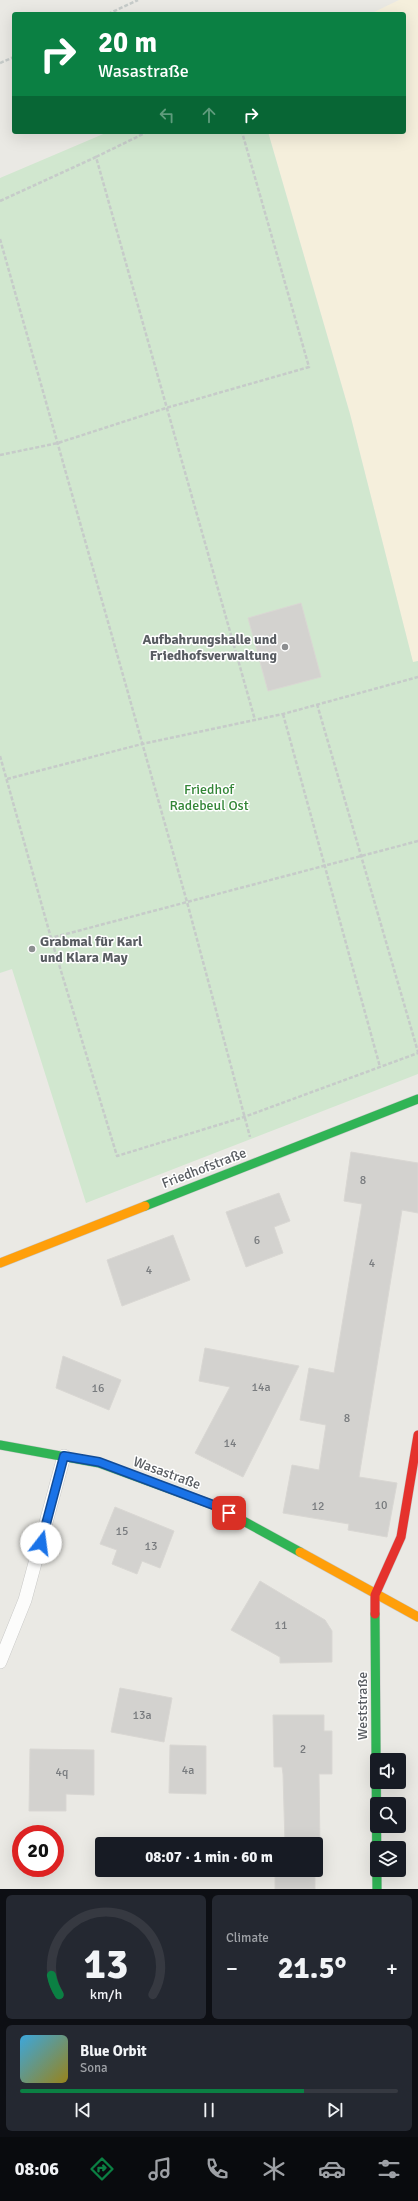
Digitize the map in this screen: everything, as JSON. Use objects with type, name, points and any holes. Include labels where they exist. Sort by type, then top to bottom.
[{"type":"street","name":"Friedhofstraße","points":[[0,1263],[418,1100]]},
{"type":"street","points":[[375,1595],[401,1537],[418,1435]]},
{"type":"street","name":"Wasastraße","points":[[0,1445],[99,1462],[216,1506],[375,1595],[418,1617]]},
{"type":"street","name":"Weststraße","points":[[375,1595],[377,1889]]},
{"type":"lane","points":[[0,1662],[25,1600],[64,1456]]},
{"type":"path","points":[[112,12],[138,0]]},
{"type":"path","points":[[0,63],[12,58]]},
{"type":"path","points":[[0,201],[143,134]]},
{"type":"path","points":[[0,455],[58,443],[166,408],[309,367],[243,134]]},
{"type":"path","points":[[96,157],[255,720]]},
{"type":"path","points":[[0,239],[187,902],[244,1117],[260,1161]]},
{"type":"path","points":[[7,779],[142,744],[283,714],[418,678]]},
{"type":"path","points":[[0,756],[51,938],[117,1156],[244,1117],[418,1053],[363,857],[317,704]]},
{"type":"path","points":[[283,714],[380,1067]]},
{"type":"path","points":[[51,938],[326,867],[418,841]]},
{"type":"shaded area","points":[[399,0],[418,0],[418,661],[413,663],[350,414],[269,134],[406,134],[406,12],[374,12]]},
{"type":"green space","name":"Friedhof Radebeul Ost","points":[[103,134],[269,134],[350,414],[413,662],[418,661],[418,1074],[86,1203],[12,969],[0,973],[0,178]]},
{"type":"building","name":"Aufbahrungshalle und Friedhofsverwaltung","points":[[301,603],[321,677],[268,691],[248,618]]},
{"type":"building","points":[[351,1152],[418,1163],[418,1213],[402,1210],[359,1477],[397,1483],[387,1537],[348,1530],[349,1524],[283,1513],[292,1465],[319,1470],[326,1425],[300,1420],[309,1368],[334,1373],[362,1204],[344,1201]]},
{"type":"building","points":[[279,1193],[290,1221],[274,1227],[283,1253],[246,1267],[226,1212]]},
{"type":"building","points":[[173,1235],[190,1280],[122,1306],[107,1260]]},
{"type":"building","points":[[205,1348],[299,1366],[243,1477],[195,1453],[230,1387],[199,1381]]},
{"type":"building","points":[[63,1356],[121,1380],[109,1410],[56,1388]]},
{"type":"building","points":[[115,1507],[174,1531],[160,1568],[142,1561],[137,1574],[112,1564],[117,1550],[100,1544]]},
{"type":"building","points":[[260,1581],[325,1620],[332,1631],[332,1662],[280,1663],[280,1657],[231,1630]]},
{"type":"building","points":[[120,1688],[172,1698],[164,1742],[111,1732]]},
{"type":"building","points":[[273,1715],[324,1715],[324,1731],[332,1731],[332,1774],[319,1774],[320,1837],[285,1837],[282,1767],[274,1767]]},
{"type":"building","points":[[170,1745],[206,1746],[206,1794],[169,1793]]},
{"type":"building","points":[[30,1749],[94,1750],[94,1795],[66,1794],[66,1811],[29,1811]]},
{"type":"building","points":[[275,1877],[315,1877],[315,1889],[275,1889]]},
{"type":"traffic: fast","points":[[145,1206],[418,1099]]},
{"type":"traffic: fast","points":[[0,1445],[99,1463],[216,1506],[300,1552]]},
{"type":"traffic: fast","points":[[375,1614],[377,1889]]},
{"type":"traffic: slow","points":[[0,1263],[145,1206]]},
{"type":"traffic: slow","points":[[300,1552],[418,1617]]},
{"type":"traffic: jam","points":[[375,1614],[375,1595],[401,1537],[418,1435]]},
{"type":"place","name":"Aufbahrungshalle und Friedhofsverwaltung","points":[[285,647]]},
{"type":"place","name":"Grabmal für Karl und Klara May","points":[[32,949]]},
{"type":"route","points":[[41,1543],[64,1456],[99,1462],[216,1506],[229,1513]]}]
